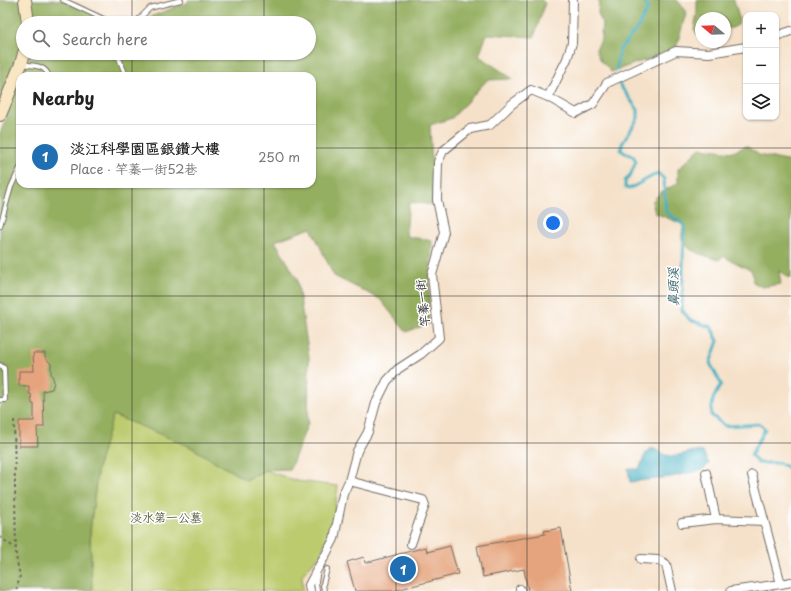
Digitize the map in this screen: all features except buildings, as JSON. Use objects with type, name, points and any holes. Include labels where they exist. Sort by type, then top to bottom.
[{"type":"street","points":[[26,0],[27,16]]},
{"type":"street","points":[[573,0],[572,43],[567,59],[548,97],[576,113],[593,104],[607,83],[676,52],[709,53],[743,47]]},
{"type":"street","points":[[779,35],[791,31]]},
{"type":"street","points":[[18,72],[23,60]]},
{"type":"street","points":[[0,115],[16,76]]},
{"type":"street","name":"竿蓁一街","points":[[310,591],[309,585],[334,539],[343,494],[349,481],[357,451],[368,432],[376,403],[387,381],[398,369],[421,354],[439,338],[432,275],[444,232],[437,200],[438,162],[444,151],[470,129],[490,125],[512,104],[531,90],[548,97]]},
{"type":"street","points":[[706,473],[716,519]]},
{"type":"street","points":[[752,475],[781,584]]},
{"type":"street","points":[[349,481],[423,500],[425,505],[411,544]]},
{"type":"street","points":[[682,523],[716,519],[764,521]]},
{"type":"street","points":[[641,560],[658,560],[666,564],[672,591]]},
{"type":"street","points":[[731,591],[791,582]]},
{"type":"lane","points":[[62,0],[98,16]]},
{"type":"lane","points":[[142,16],[150,8],[182,0]]},
{"type":"lane","points":[[25,60],[42,67],[47,72]]},
{"type":"lane","points":[[120,60],[124,72]]},
{"type":"lane","points":[[0,226],[11,187],[16,176]]},
{"type":"lane","points":[[0,365],[4,368],[4,400],[0,400]]},
{"type":"lane","points":[[317,591],[316,582],[319,566]]},
{"type":"lane","points":[[324,591],[323,584],[327,569]]},
{"type":"path","points":[[14,420],[16,556],[20,576],[16,591]]},
{"type":"path","points":[[0,537],[16,548]]},
{"type":"green space","points":[[0,0],[67,0],[101,16],[16,16],[16,60],[316,60],[316,16],[152,16],[189,2],[188,0],[542,0],[545,3],[534,37],[487,34],[479,56],[513,79],[487,80],[452,118],[430,125],[434,205],[409,202],[406,236],[432,241],[428,324],[406,332],[380,299],[334,276],[311,228],[275,241],[297,279],[309,357],[308,423],[290,469],[265,470],[246,480],[189,446],[113,415],[98,466],[90,532],[92,591],[0,591],[0,133],[7,117],[0,111]]},
{"type":"green space","points":[[599,0],[677,0],[687,12],[676,49],[611,72],[601,61],[596,49],[601,40],[602,23],[598,13]]},
{"type":"green space","points":[[697,0],[734,0],[739,18],[738,25],[731,28],[731,12],[697,12]]},
{"type":"green space","points":[[746,146],[759,155],[791,162],[791,279],[779,271],[781,284],[762,287],[753,282],[752,271],[723,256],[719,260],[695,252],[682,240],[682,233],[685,225],[655,213],[652,202],[660,193],[678,183],[678,169],[700,148],[733,152]]},
{"type":"green space","name":"淡水第一公墓","points":[[112,414],[189,446],[246,480],[265,470],[297,481],[338,486],[332,528],[320,555],[302,575],[303,591],[92,591],[90,533],[98,466]]},
{"type":"water","points":[[649,449],[654,449],[665,455],[674,456],[695,451],[703,452],[709,464],[702,470],[671,477],[630,482],[628,469],[639,469]]},
{"type":"waterway","name":"鼻頭溪","points":[[616,70],[620,49],[639,26],[648,8],[643,0]]},
{"type":"waterway","name":"鼻頭溪","points":[[619,84],[638,110],[638,118],[622,144],[621,150],[633,156],[636,161],[631,174],[625,181],[625,187],[629,189],[658,173],[664,179],[666,212],[684,225],[682,310],[690,320],[711,327],[718,341],[710,363],[721,384],[713,399],[711,415],[725,426],[760,424],[765,429],[751,455],[758,463],[779,463],[791,469]]},
{"type":"place","name":"淡江科學園區銀鑽大樓","points":[[403,569]]}]
